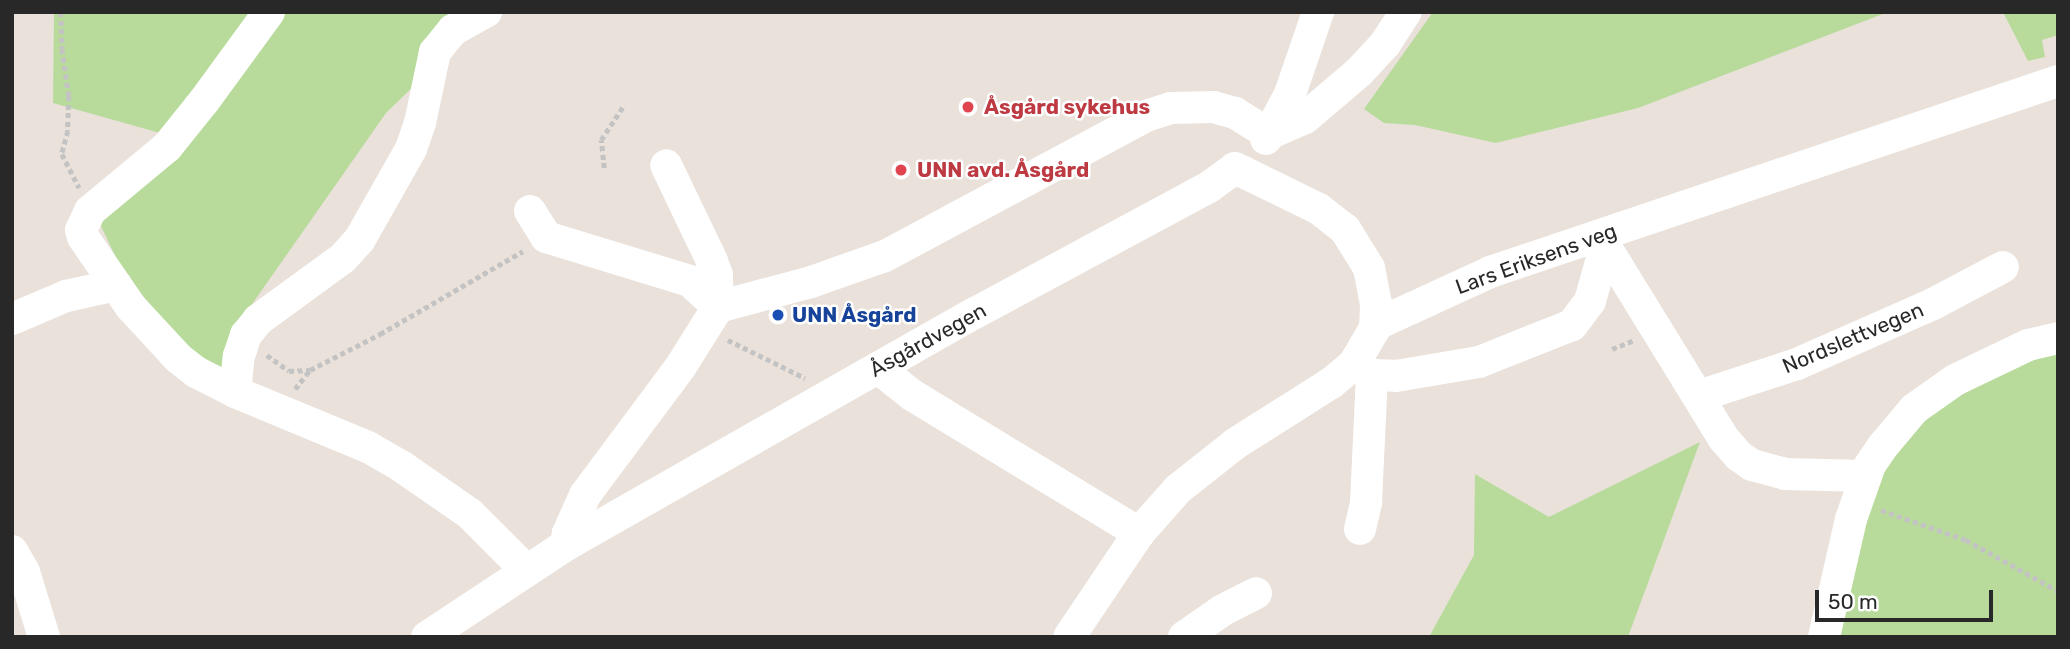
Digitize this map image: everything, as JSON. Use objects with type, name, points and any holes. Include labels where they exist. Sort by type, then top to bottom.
[{"type":"street","points":[[268,12],[204,102],[167,146],[90,211],[81,230],[83,237],[116,285],[178,358],[196,372],[235,392],[368,447],[401,466],[470,514],[526,570]]},
{"type":"street","points":[[235,392],[239,355],[246,335],[258,320],[343,258],[360,239],[411,149],[420,123],[435,52],[453,30],[486,12]]},
{"type":"street","points":[[1269,134],[1290,94],[1318,12]]},
{"type":"street","points":[[1269,134],[1305,118],[1359,72],[1385,44],[1406,12]]},
{"type":"street","name":"Lars Eriksens veg","points":[[1375,325],[1426,303],[1467,281],[1602,240],[2058,81]]},
{"type":"street","points":[[712,317],[885,256],[1146,116],[1171,108],[1213,107],[1243,116],[1269,134]]},
{"type":"street","name":"Åsgårdvegen","points":[[427,637],[566,545],[878,368],[1209,187],[1255,152],[1269,134]]},
{"type":"street","points":[[566,545],[568,533],[585,495],[681,366],[712,317],[714,268],[666,164]]},
{"type":"street","points":[[1235,168],[1319,209],[1345,229],[1369,268],[1376,303],[1375,325],[1363,370],[1366,502],[1360,529]]},
{"type":"street","points":[[538,224],[690,281],[712,317]]},
{"type":"street","points":[[1069,637],[1139,533],[1178,489],[1210,463],[1331,383],[1363,370],[1396,376],[1479,362],[1572,325],[1590,301],[1602,240]]},
{"type":"street","points":[[1602,240],[1733,450],[1752,465],[1862,489]]},
{"type":"street","name":"Nordslettvegen","points":[[1699,396],[1797,364],[1933,304],[2003,267]]},
{"type":"street","points":[[12,318],[66,296],[116,285]]},
{"type":"street","points":[[1824,634],[1862,489],[1882,446],[1899,426],[1937,392],[2015,350],[2058,338]]},
{"type":"street","points":[[878,368],[912,396],[1139,533]]},
{"type":"street","points":[[12,551],[24,572],[44,637]]},
{"type":"street","points":[[1184,637],[1223,610],[1256,593]]},
{"type":"path","points":[[61,12],[69,96],[68,131],[62,154],[90,211]]},
{"type":"path","points":[[604,168],[601,140],[625,105]]},
{"type":"path","points":[[246,335],[270,359],[289,371],[310,370],[380,334],[538,224]]},
{"type":"path","points":[[712,317],[835,393]]},
{"type":"path","points":[[1862,489],[1966,540],[2058,591]]},
{"type":"green space","points":[[54,12],[490,12],[386,113],[236,327],[223,378],[137,302],[101,226],[101,217],[178,138],[53,103]]},
{"type":"green space","points":[[1433,12],[1888,12],[1638,108],[1496,143],[1415,125],[1384,123],[1364,109]]},
{"type":"green space","points":[[2003,12],[2058,12],[2058,35],[2042,40],[2045,57],[2028,61]]},
{"type":"green space","points":[[2058,354],[2058,637],[1833,637],[1871,483],[1924,409],[2023,357]]},
{"type":"green space","points":[[1700,442],[1628,637],[1429,637],[1474,555],[1475,474],[1549,517]]},
{"type":"place","name":"Åsgård sykehus","points":[[968,107]]},
{"type":"place","name":"UNN avd. Åsgård","points":[[901,170]]},
{"type":"place","name":"UNN Åsgård","points":[[778,315]]}]
